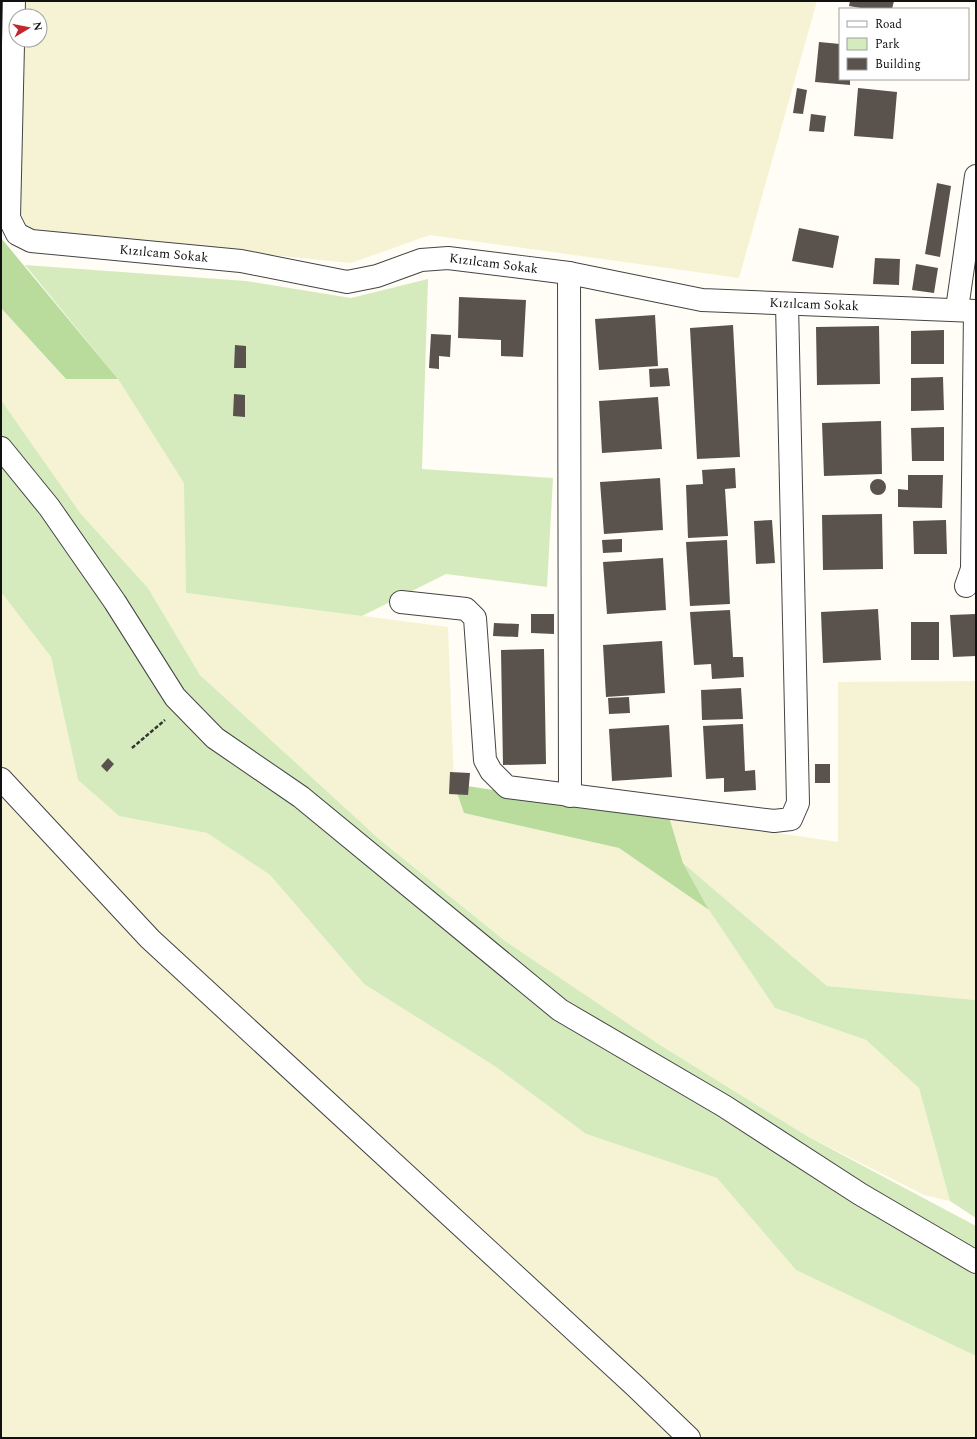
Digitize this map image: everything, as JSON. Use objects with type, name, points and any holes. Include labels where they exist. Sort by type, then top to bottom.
[{"type":"street","name":"Kızılcam Sokak","points":[[14,1],[9,218],[17,234],[32,241],[241,261],[347,282],[377,276],[421,260],[448,258],[569,273],[702,300],[970,310]]},
{"type":"street","points":[[966,586],[972,569],[970,310],[976,176]]},
{"type":"street","points":[[569,273],[570,796]]},
{"type":"street","points":[[401,602],[466,609],[475,618],[485,760],[491,772],[507,787],[774,821],[791,819],[798,803],[787,304]]},
{"type":"street","points":[[1,448],[49,507],[115,602],[175,697],[214,738],[301,797],[560,1010],[724,1106],[860,1194],[976,1262]]},
{"type":"street","points":[[1,779],[150,939],[629,1380],[688,1438]]},
{"type":"path","points":[[132,748],[182,704]]},
{"type":"shaded area","points":[[1,1],[817,1],[739,278],[430,235],[351,263],[1,228]]},
{"type":"shaded area","points":[[1,308],[66,379],[118,379],[185,483],[186,593],[448,627],[454,784],[464,813],[619,848],[709,910],[775,1008],[866,1040],[919,1088],[950,1201],[924,1195],[807,1136],[660,1045],[505,941],[379,839],[200,675],[148,588],[81,514],[1,400]]},
{"type":"shaded area","points":[[1,592],[51,657],[78,780],[119,816],[207,833],[270,875],[364,984],[496,1067],[586,1134],[717,1178],[796,1270],[976,1356],[976,1438],[1,1438]]},
{"type":"shaded area","points":[[976,681],[976,1000],[827,986],[683,863],[669,817],[838,842],[838,682]]},
{"type":"green space","points":[[1,238],[118,379],[66,379],[1,308]]},
{"type":"green space","points":[[25,265],[246,281],[351,298],[428,279],[422,469],[553,478],[547,587],[446,574],[362,616],[186,593],[184,483],[118,379]]},
{"type":"green space","points":[[1,400],[81,514],[148,588],[200,675],[379,839],[505,941],[660,1045],[807,1136],[976,1226],[976,1356],[796,1270],[717,1178],[586,1134],[496,1067],[364,984],[270,875],[207,833],[119,816],[78,780],[51,657],[1,592]]},
{"type":"green space","points":[[454,784],[669,817],[683,863],[709,910],[619,848],[464,813]]},
{"type":"green space","points":[[683,863],[827,986],[976,1000],[976,1218],[950,1201],[919,1088],[866,1040],[775,1008],[709,910]]},
{"type":"building","points":[[850,1],[894,1],[892,8],[861,8],[849,6]]},
{"type":"building","points":[[819,42],[839,44],[839,80],[850,80],[850,85],[815,82]]},
{"type":"building","points":[[797,88],[807,90],[803,114],[793,113]]},
{"type":"building","points":[[858,88],[897,92],[893,139],[854,136]]},
{"type":"building","points":[[811,114],[826,116],[824,132],[809,131]]},
{"type":"building","points":[[937,183],[951,186],[940,257],[925,254]]},
{"type":"building","points":[[799,228],[839,236],[833,268],[792,261]]},
{"type":"building","points":[[875,258],[900,259],[899,285],[873,284]]},
{"type":"building","points":[[916,264],[938,268],[934,293],[912,290]]},
{"type":"building","points":[[459,297],[526,300],[523,357],[501,356],[501,340],[458,338]]},
{"type":"building","points":[[655,315],[658,366],[599,370],[595,319]]},
{"type":"building","points":[[733,325],[740,457],[697,459],[690,328]]},
{"type":"building","points":[[879,326],[880,384],[817,385],[816,327]]},
{"type":"building","points":[[944,330],[944,364],[911,364],[911,331]]},
{"type":"building","points":[[431,334],[451,335],[450,357],[439,356],[439,369],[429,368]]},
{"type":"building","points":[[235,345],[246,346],[246,368],[234,368]]},
{"type":"building","points":[[668,368],[670,386],[650,387],[649,369]]},
{"type":"building","points":[[943,377],[944,410],[911,411],[911,378]]},
{"type":"building","points":[[234,394],[245,395],[245,417],[233,416]]},
{"type":"building","points":[[658,397],[662,449],[602,453],[599,401]]},
{"type":"building","points":[[881,421],[882,474],[824,476],[822,423]]},
{"type":"building","points":[[944,427],[944,461],[912,461],[911,428]]},
{"type":"building","points":[[735,468],[736,488],[725,489],[728,536],[688,538],[686,485],[703,484],[702,470]]},
{"type":"building","points":[[908,475],[943,475],[942,508],[898,507],[898,489],[908,490]]},
{"type":"building","points":[[660,478],[663,530],[604,534],[600,482]]},
{"type":"building","points":[[875,479],[881,479],[886,484],[884,493],[881,495],[875,495],[870,490],[870,484]]},
{"type":"building","points":[[882,514],[883,569],[823,570],[822,515]]},
{"type":"building","points":[[772,520],[775,563],[756,564],[754,521]]},
{"type":"building","points":[[946,520],[947,554],[914,554],[913,521]]},
{"type":"building","points":[[622,539],[622,552],[603,553],[602,540]]},
{"type":"building","points":[[727,540],[730,604],[690,606],[686,542]]},
{"type":"building","points":[[663,558],[666,610],[607,614],[603,562]]},
{"type":"building","points":[[878,609],[881,660],[823,663],[821,612]]},
{"type":"building","points":[[730,610],[733,657],[743,657],[744,677],[712,679],[711,664],[694,665],[690,612]]},
{"type":"building","points":[[531,614],[554,614],[554,634],[531,633]]},
{"type":"building","points":[[976,614],[976,656],[953,657],[950,615]]},
{"type":"building","points":[[911,622],[939,622],[939,660],[911,660]]},
{"type":"building","points":[[494,623],[519,624],[518,637],[493,636]]},
{"type":"building","points":[[662,641],[665,693],[606,697],[603,645]]},
{"type":"building","points":[[544,649],[546,764],[503,765],[501,650]]},
{"type":"building","points":[[741,688],[743,719],[702,720],[701,690]]},
{"type":"building","points":[[629,697],[630,713],[609,714],[608,698]]},
{"type":"building","points":[[743,724],[745,771],[755,770],[756,790],[724,792],[724,778],[706,779],[703,726]]},
{"type":"building","points":[[669,725],[672,777],[612,781],[609,729]]},
{"type":"building","points":[[108,758],[114,764],[107,772],[101,766]]},
{"type":"building","points":[[815,764],[830,764],[830,783],[815,783]]},
{"type":"building","points":[[450,772],[470,773],[468,795],[449,794]]}]
